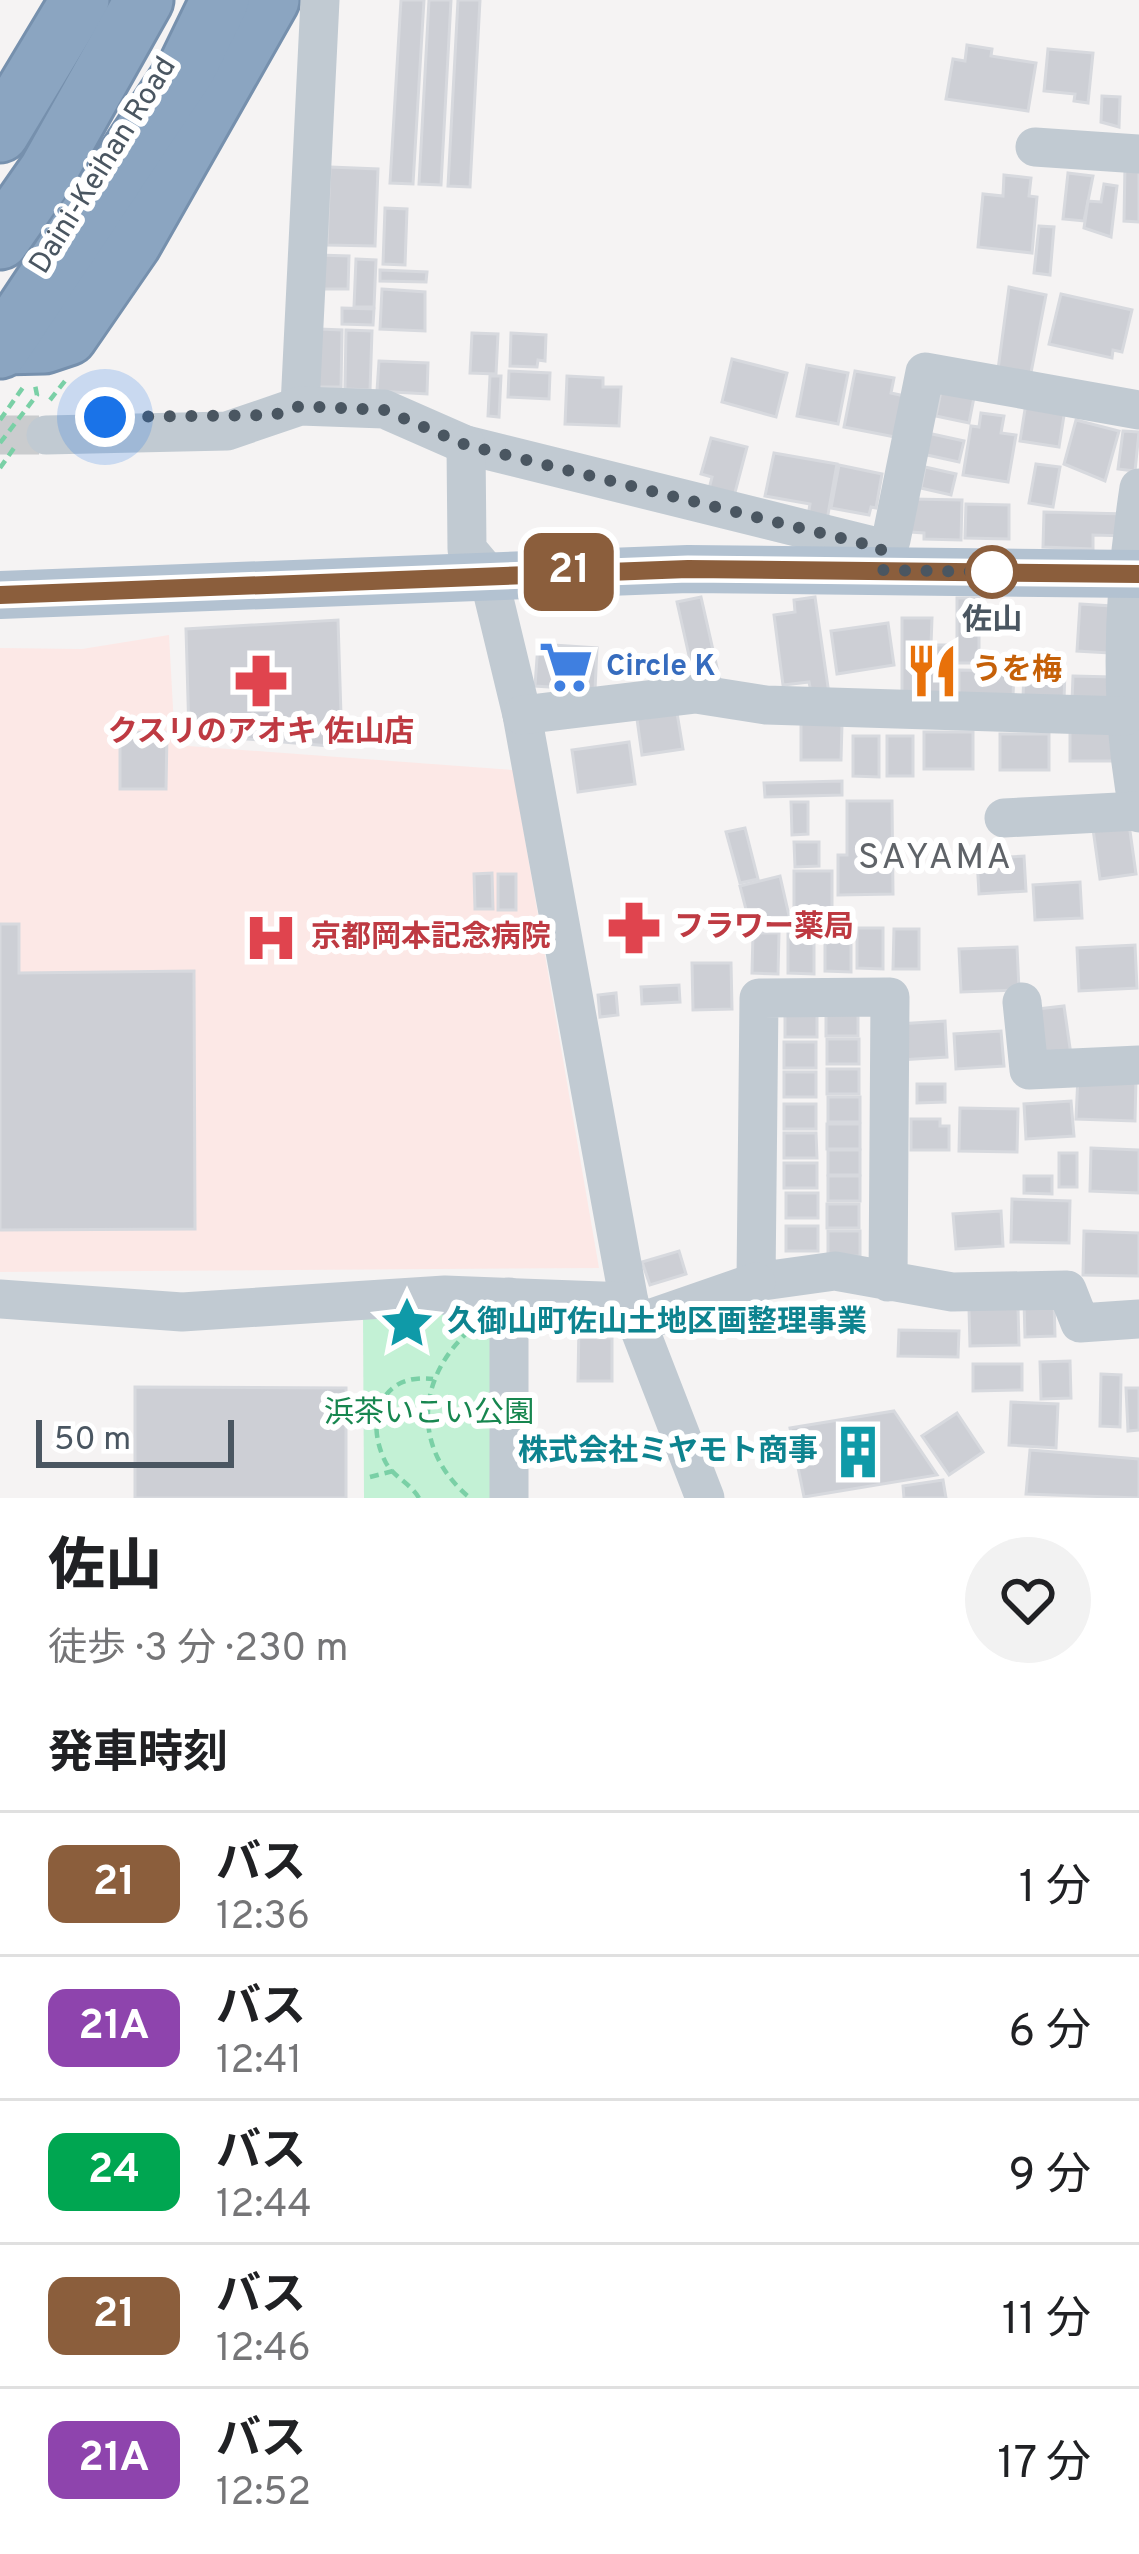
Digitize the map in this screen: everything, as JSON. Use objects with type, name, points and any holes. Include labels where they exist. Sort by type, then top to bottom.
[{"type":"highway","points":[[0,134],[80,0]]},
{"type":"highway","points":[[1,213],[116,0]]},
{"type":"highway","name":"Daini-Keihan Road","points":[[1,213],[48,171],[145,0]]},
{"type":"highway","name":"Daini-Keihan Road","points":[[1,341],[202,0]]},
{"type":"highway","points":[[1,341],[188,66],[220,0]]},
{"type":"highway","points":[[1,341],[44,344],[68,336],[132,243],[270,0]]},
{"type":"main road","points":[[0,595],[882,559],[1133,574]]},
{"type":"street","points":[[0,85],[51,0]]},
{"type":"street","points":[[287,411],[320,0]]},
{"type":"street","points":[[1035,148],[1139,154]]},
{"type":"street","points":[[55,426],[227,430],[287,411],[384,410],[466,445],[882,559],[891,540],[925,372],[1139,410]]},
{"type":"street","points":[[466,445],[467,549],[488,574],[522,715],[632,1313],[705,1498]]},
{"type":"street","points":[[1004,818],[1139,812],[1130,690],[1139,488]]},
{"type":"street","points":[[522,715],[696,694],[766,705],[1130,690]]},
{"type":"street","points":[[756,1282],[760,998],[890,997],[888,1282]]},
{"type":"street","points":[[1022,1003],[1029,1070],[1139,1065]]},
{"type":"street","points":[[0,1299],[182,1312],[445,1295],[496,1308],[632,1313],[756,1282],[835,1271],[952,1292],[1067,1290],[1080,1323],[1139,1318]]},
{"type":"street","points":[[496,1308],[509,1498]]},
{"type":"path","points":[[0,420],[25,385],[35,385],[38,394],[0,443]]},
{"type":"path","points":[[470,1498],[439,1463],[428,1439],[433,1379],[455,1344],[496,1308]]},
{"type":"path","points":[[419,1498],[385,1462],[381,1436],[384,1391],[413,1377],[433,1379]]},
{"type":"path","points":[[370,1477],[393,1471]]},
{"type":"shaded area","name":"京都岡本記念病院","points":[[169,635],[175,745],[513,770],[599,1268],[0,1272],[0,648],[82,649]]},
{"type":"green space","name":"浜茶いこい公園","points":[[475,1313],[496,1330],[493,1498],[364,1498],[363,1315]]},
{"type":"building","points":[[401,0],[424,0],[413,184],[390,183]]},
{"type":"building","points":[[429,0],[451,0],[441,185],[419,184]]},
{"type":"building","points":[[458,0],[480,0],[470,187],[448,186]]},
{"type":"building","points":[[967,45],[992,49],[991,56],[1036,63],[1028,111],[946,99],[953,59],[965,61]]},
{"type":"building","points":[[1048,49],[1093,53],[1088,103],[1074,101],[1075,94],[1044,91]]},
{"type":"building","points":[[1102,96],[1120,97],[1119,127],[1101,122]]},
{"type":"building","points":[[1125,165],[1139,165],[1139,222],[1124,221]]},
{"type":"building","points":[[330,167],[378,169],[375,246],[327,245]]},
{"type":"building","points":[[1068,173],[1093,176],[1084,221],[1063,219]]},
{"type":"building","points":[[1004,175],[1031,178],[1029,196],[1037,197],[1032,253],[978,247],[983,194],[1003,196]]},
{"type":"building","points":[[1104,184],[1117,186],[1111,237],[1084,228],[1088,201],[1101,202]]},
{"type":"building","points":[[385,208],[407,209],[405,265],[383,264]]},
{"type":"building","points":[[1039,226],[1054,227],[1050,275],[1034,273]]},
{"type":"building","points":[[317,255],[349,256],[348,289],[316,289]]},
{"type":"building","points":[[356,259],[376,260],[374,307],[354,307]]},
{"type":"building","points":[[380,270],[427,272],[426,282],[380,281]]},
{"type":"building","points":[[1009,287],[1046,295],[1029,383],[997,377]]},
{"type":"building","points":[[382,289],[425,292],[425,331],[380,329]]},
{"type":"building","points":[[1061,294],[1132,310],[1122,352],[1113,350],[1112,358],[1049,344]]},
{"type":"building","points":[[342,308],[374,309],[373,325],[342,324]]},
{"type":"building","points":[[319,329],[342,330],[341,387],[318,387]]},
{"type":"building","points":[[346,330],[372,331],[370,390],[345,389]]},
{"type":"building","points":[[472,333],[498,334],[496,374],[470,373]]},
{"type":"building","points":[[511,333],[546,335],[545,361],[538,360],[537,367],[510,366]]},
{"type":"building","points":[[732,359],[787,373],[776,417],[722,402]]},
{"type":"building","points":[[379,361],[428,363],[427,394],[377,391]]},
{"type":"building","points":[[807,365],[848,373],[838,424],[797,416]]},
{"type":"building","points":[[509,371],[550,373],[549,399],[508,397]]},
{"type":"building","points":[[855,371],[894,378],[891,393],[909,397],[900,438],[844,427]]},
{"type":"building","points":[[490,376],[501,376],[499,417],[488,416]]},
{"type":"building","points":[[567,376],[603,378],[603,387],[621,387],[619,426],[565,424]]},
{"type":"building","points":[[943,381],[976,387],[969,423],[936,416]]},
{"type":"building","points":[[1026,403],[1065,409],[1059,447],[1020,441]]},
{"type":"building","points":[[981,413],[1004,416],[1001,433],[1016,435],[1008,482],[963,475],[971,426],[979,427]]},
{"type":"building","points":[[1076,420],[1119,431],[1105,481],[1064,464]]},
{"type":"building","points":[[1123,431],[1139,432],[1135,471],[1118,469]]},
{"type":"building","points":[[923,432],[964,441],[959,462],[918,453]]},
{"type":"building","points":[[711,438],[747,447],[732,504],[707,497],[712,477],[701,474]]},
{"type":"building","points":[[774,453],[837,464],[827,520],[808,516],[810,504],[765,496]]},
{"type":"building","points":[[1036,464],[1060,467],[1053,507],[1029,503]]},
{"type":"building","points":[[839,465],[882,474],[876,508],[871,507],[869,515],[831,508]]},
{"type":"building","points":[[925,467],[956,474],[951,495],[921,488]]},
{"type":"building","points":[[911,499],[962,500],[961,540],[924,539],[924,533],[911,532]]},
{"type":"building","points":[[966,504],[1009,505],[1009,539],[965,538]]},
{"type":"building","points":[[1044,512],[1127,514],[1127,536],[1093,535],[1093,549],[1043,547]]},
{"type":"building","points":[[701,597],[720,681],[696,687],[677,602]]},
{"type":"building","points":[[815,597],[829,694],[812,697],[809,682],[783,685],[774,615],[795,612],[794,600]]},
{"type":"building","points":[[957,598],[979,598],[979,663],[957,663]]},
{"type":"building","points":[[1080,604],[1112,606],[1109,653],[1077,651]]},
{"type":"building","points":[[902,618],[932,618],[931,645],[952,645],[952,694],[902,694]]},
{"type":"building","points":[[338,620],[342,747],[189,734],[186,629]]},
{"type":"building","points":[[888,623],[894,665],[837,674],[831,631]]},
{"type":"building","name":"Circle K","points":[[538,644],[597,648],[595,690],[535,686]]},
{"type":"building","points":[[1024,669],[1065,670],[1064,700],[1023,699]]},
{"type":"building","points":[[959,670],[1014,671],[1013,697],[959,695]]},
{"type":"building","points":[[1073,676],[1112,677],[1111,704],[1072,702]]},
{"type":"building","points":[[677,713],[683,749],[642,755],[637,719]]},
{"type":"building","points":[[801,723],[842,724],[841,760],[801,760]]},
{"type":"building","points":[[1070,726],[1113,726],[1113,761],[1070,761]]},
{"type":"building","points":[[120,732],[167,733],[166,789],[120,789]]},
{"type":"building","points":[[924,732],[973,732],[973,769],[924,769]]},
{"type":"building","points":[[1000,734],[1049,734],[1049,770],[1000,770]]},
{"type":"building","points":[[853,736],[879,736],[879,777],[853,776]]},
{"type":"building","points":[[887,736],[913,736],[913,776],[887,776]]},
{"type":"building","points":[[629,742],[635,784],[578,792],[572,750]]},
{"type":"building","points":[[842,781],[842,795],[765,797],[764,783]]},
{"type":"building","points":[[847,801],[892,801],[893,894],[838,895],[838,855],[847,855]]},
{"type":"building","points":[[791,802],[808,802],[808,834],[792,835]]},
{"type":"building","points":[[1129,824],[1136,874],[1100,879],[1093,829]]},
{"type":"building","points":[[745,828],[758,879],[740,883],[726,832]]},
{"type":"building","points":[[794,842],[819,842],[819,866],[795,867]]},
{"type":"building","points":[[1024,856],[1026,891],[979,894],[977,859]]},
{"type":"building","points":[[794,871],[832,871],[832,912],[794,912]]},
{"type":"building","points":[[492,873],[493,909],[475,909],[474,874]]},
{"type":"building","points":[[498,874],[516,874],[516,910],[498,910]]},
{"type":"building","points":[[780,876],[790,920],[751,929],[740,886]]},
{"type":"building","points":[[1080,882],[1082,918],[1035,920],[1033,885]]},
{"type":"building","points":[[0,924],[19,924],[19,973],[194,971],[195,1229],[0,1230]]},
{"type":"building","points":[[857,928],[883,928],[883,969],[857,968]]},
{"type":"building","points":[[894,929],[919,929],[919,969],[893,969]]},
{"type":"building","points":[[825,931],[851,931],[851,972],[825,971]]},
{"type":"building","points":[[753,933],[779,933],[778,974],[752,973]]},
{"type":"building","points":[[788,933],[814,933],[814,974],[788,973]]},
{"type":"building","points":[[1135,945],[1137,988],[1079,991],[1077,948]]},
{"type":"building","points":[[1017,947],[1019,990],[961,992],[959,949]]},
{"type":"building","points":[[692,963],[731,963],[732,1009],[693,1010]]},
{"type":"building","points":[[679,985],[680,1002],[642,1004],[641,987]]},
{"type":"building","points":[[616,993],[618,1015],[600,1017],[598,995]]},
{"type":"building","points":[[1064,1006],[1071,1055],[1034,1060],[1028,1010]]},
{"type":"building","points":[[858,1011],[858,1036],[826,1036],[826,1012]]},
{"type":"building","points":[[785,1012],[817,1012],[817,1037],[785,1037]]},
{"type":"building","points":[[945,1021],[947,1057],[900,1060],[898,1024]]},
{"type":"building","points":[[1001,1031],[1004,1066],[956,1069],[954,1034]]},
{"type":"building","points":[[827,1039],[859,1039],[859,1064],[827,1064]]},
{"type":"building","points":[[784,1042],[816,1042],[816,1068],[784,1068]]},
{"type":"building","points":[[827,1069],[859,1069],[859,1094],[827,1094]]},
{"type":"building","points":[[784,1072],[816,1072],[816,1097],[784,1097]]},
{"type":"building","points":[[1078,1076],[1136,1078],[1135,1121],[1076,1119]]},
{"type":"building","points":[[917,1084],[945,1084],[945,1102],[917,1103]]},
{"type":"building","points":[[828,1097],[860,1097],[860,1122],[828,1122]]},
{"type":"building","points":[[1071,1101],[1074,1136],[1026,1139],[1024,1104]]},
{"type":"building","points":[[784,1104],[816,1104],[816,1129],[784,1129]]},
{"type":"building","points":[[960,1108],[1018,1109],[1017,1152],[959,1151]]},
{"type":"building","points":[[911,1119],[940,1119],[940,1126],[949,1126],[949,1150],[911,1150]]},
{"type":"building","points":[[827,1124],[860,1124],[860,1149],[827,1149]]},
{"type":"building","points":[[784,1133],[816,1133],[817,1158],[784,1158]]},
{"type":"building","points":[[1091,1148],[1139,1150],[1139,1193],[1090,1191]]},
{"type":"building","points":[[828,1150],[860,1150],[860,1175],[828,1175]]},
{"type":"building","points":[[1059,1153],[1077,1153],[1077,1187],[1059,1187]]},
{"type":"building","points":[[784,1163],[817,1163],[817,1188],[784,1188]]},
{"type":"building","points":[[828,1176],[860,1176],[860,1201],[828,1201]]},
{"type":"building","points":[[1024,1176],[1052,1176],[1052,1194],[1024,1193]]},
{"type":"building","points":[[786,1193],[818,1193],[818,1218],[786,1218]]},
{"type":"building","points":[[1012,1199],[1070,1201],[1069,1243],[1011,1242]]},
{"type":"building","points":[[827,1204],[859,1204],[859,1228],[827,1228]]},
{"type":"building","points":[[1001,1211],[1003,1246],[956,1249],[953,1214]]},
{"type":"building","points":[[786,1226],[818,1226],[818,1251],[786,1251]]},
{"type":"building","points":[[828,1231],[860,1231],[860,1256],[828,1257]]},
{"type":"building","points":[[1084,1231],[1139,1233],[1139,1276],[1083,1275]]},
{"type":"building","points":[[679,1251],[686,1274],[650,1285],[642,1262]]},
{"type":"building","points":[[1054,1300],[1055,1336],[1025,1337],[1024,1301]]},
{"type":"building","points":[[1018,1308],[1019,1345],[970,1346],[969,1309]]},
{"type":"building","points":[[579,1323],[599,1323],[598,1338],[612,1338],[612,1381],[578,1381]]},
{"type":"building","points":[[899,1330],[959,1331],[958,1357],[898,1356]]},
{"type":"building","points":[[1070,1361],[1071,1398],[1041,1399],[1040,1362]]},
{"type":"building","points":[[973,1364],[1022,1364],[1022,1390],[973,1391]]},
{"type":"building","points":[[1101,1374],[1121,1375],[1120,1427],[1100,1426]]},
{"type":"building","points":[[135,1387],[346,1388],[346,1498],[135,1498]]},
{"type":"building","points":[[1126,1388],[1139,1388],[1139,1430],[1128,1431]]},
{"type":"building","points":[[1011,1402],[1058,1404],[1056,1448],[1009,1445]]},
{"type":"building","name":"株式会社ミヤモト商事","points":[[894,1411],[937,1475],[804,1497],[790,1428]]},
{"type":"building","points":[[957,1413],[983,1452],[949,1475],[922,1436]]},
{"type":"building","points":[[1030,1450],[1139,1459],[1139,1498],[1026,1494]]},
{"type":"building","points":[[943,1480],[946,1498],[904,1498],[903,1486]]},
{"type":"tunnel","points":[[0,435],[46,435]]},
{"type":"bus line","name":"21","points":[[0,595],[80,596],[488,574],[688,569],[1139,574]]},
{"type":"place","name":"佐山","points":[[992,572]]},
{"type":"place","name":"Circle K","points":[[566,667]]},
{"type":"place","name":"うを梅","points":[[932,671]]},
{"type":"place","name":"クスリのアオキ 佐山店","points":[[261,681]]},
{"type":"place","name":"フラワー薬局","points":[[634,928]]},
{"type":"place","name":"京都岡本記念病院","points":[[271,938]]},
{"type":"place","name":"久御山町佐山土地区画整理事業","points":[[407,1323]]},
{"type":"place","name":"株式会社ミヤモト商事","points":[[858,1452]]},
{"type":"district","name":"SAYAMA","points":[[936,859]]},
{"type":"route","points":[[105,417],[274,415],[300,406],[384,410],[466,445],[881,548],[882,570],[992,572]]}]
